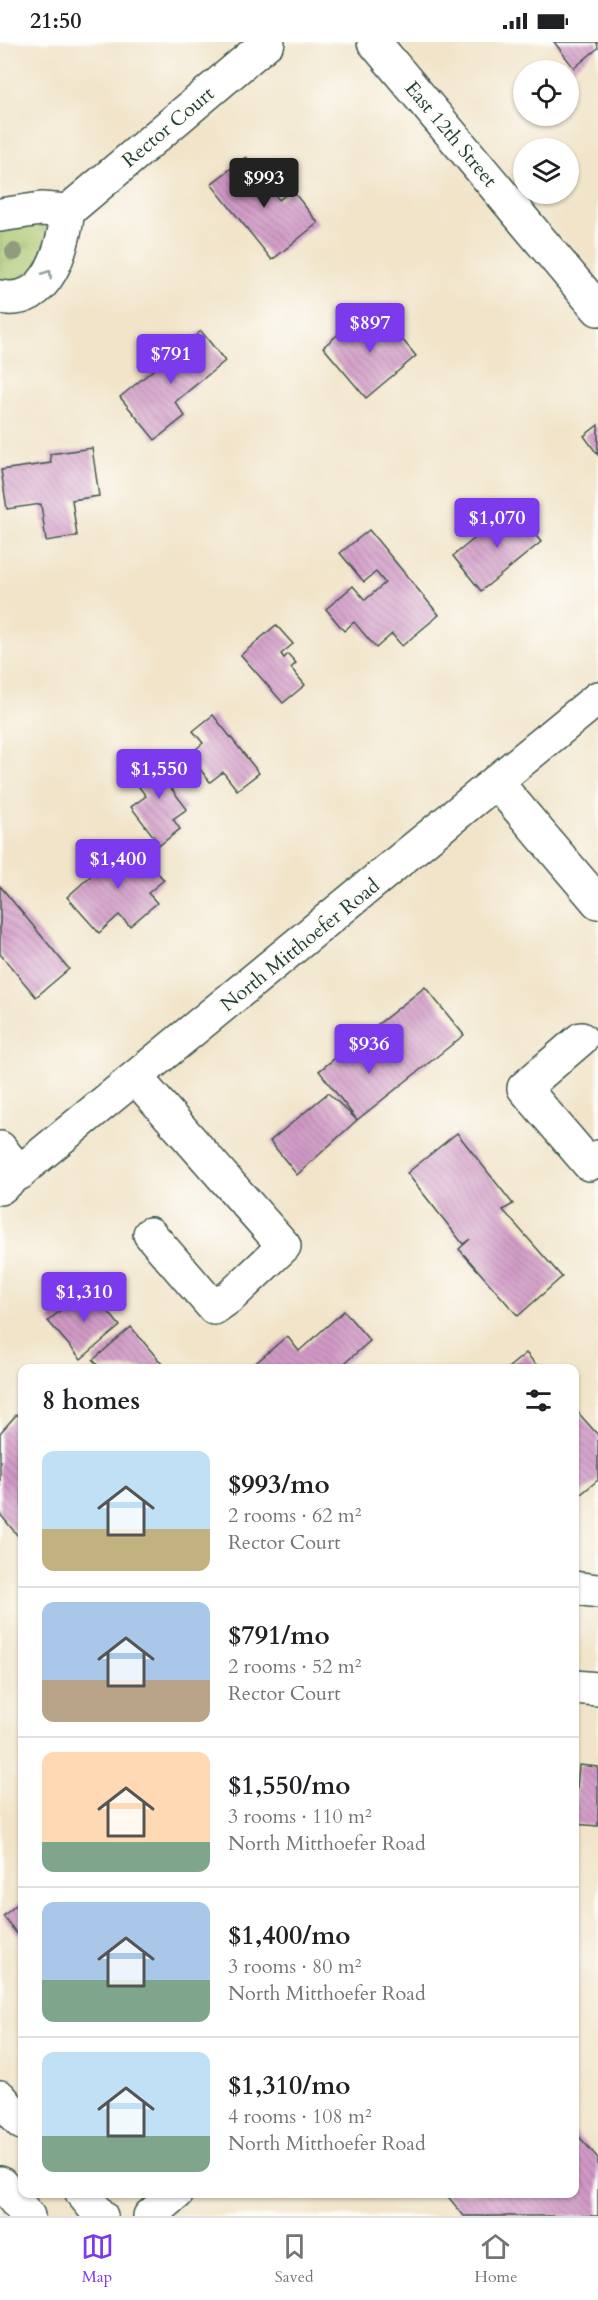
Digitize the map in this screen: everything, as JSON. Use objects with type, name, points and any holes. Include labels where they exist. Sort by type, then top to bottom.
[{"type":"street","name":"Rector Court","points":[[68,211],[268,42]]},
{"type":"street","name":"East 12th Street","points":[[374,42],[598,309]]},
{"type":"street","points":[[0,215],[41,209],[68,211],[60,250],[44,281],[23,297],[11,299],[0,297]]},
{"type":"street","name":"North Mitthoefer Road","points":[[7,1170],[136,1078],[598,698]]},
{"type":"street","points":[[497,783],[598,902]]},
{"type":"street","points":[[581,1039],[524,1088],[589,1164],[598,1157]]},
{"type":"street","points":[[136,1078],[284,1246],[231,1296],[214,1308],[150,1234]]},
{"type":"street","points":[[579,1589],[598,1591]]},
{"type":"street","points":[[579,1687],[598,1689]]},
{"type":"street","points":[[0,2097],[18,2118]]},
{"type":"street","points":[[0,2183],[28,2216]]},
{"type":"street","points":[[86,2198],[101,2216]]},
{"type":"street","points":[[150,2216],[171,2198]]},
{"type":"green space","points":[[58,219],[46,254],[34,271],[14,282],[0,283],[0,228]]},
{"type":"building","points":[[554,42],[597,42],[598,48],[579,64],[579,60],[568,60]]},
{"type":"building","points":[[246,157],[279,200],[292,190],[318,223],[272,260],[211,184]]},
{"type":"building","points":[[383,316],[416,356],[366,398],[323,347],[359,317],[369,328]]},
{"type":"building","points":[[201,331],[225,361],[175,402],[185,416],[155,440],[120,397]]},
{"type":"building","points":[[598,425],[598,455],[584,436]]},
{"type":"building","points":[[92,448],[99,496],[72,500],[77,536],[46,541],[41,504],[7,509],[1,470],[51,463],[50,454]]},
{"type":"building","points":[[513,507],[541,542],[481,591],[453,556]]},
{"type":"building","points":[[369,530],[439,615],[402,646],[392,634],[376,648],[354,622],[344,631],[326,609],[353,586],[365,600],[385,583],[376,572],[364,582],[340,553]]},
{"type":"building","points":[[276,625],[293,644],[281,654],[284,658],[288,654],[296,663],[291,668],[305,685],[283,703],[241,655]]},
{"type":"building","points":[[213,715],[259,773],[237,790],[223,772],[210,782],[189,755],[203,743],[193,731]]},
{"type":"building","points":[[163,756],[182,779],[171,788],[187,809],[173,819],[180,829],[160,845],[131,807],[146,796],[133,779]]},
{"type":"building","points":[[130,841],[164,880],[148,893],[157,903],[130,926],[119,915],[99,933],[67,897]]},
{"type":"building","points":[[0,886],[69,969],[36,997],[0,954]]},
{"type":"building","points":[[425,987],[464,1035],[357,1120],[319,1071]]},
{"type":"building","points":[[328,1093],[357,1120],[297,1175],[270,1141]]},
{"type":"building","points":[[457,1133],[513,1204],[503,1210],[562,1277],[518,1316],[459,1249],[470,1239],[463,1244],[407,1173]]},
{"type":"building","points":[[88,1287],[120,1326],[81,1359],[48,1321]]},
{"type":"building","points":[[344,1311],[370,1341],[344,1364],[255,1364],[287,1336],[299,1351]]},
{"type":"building","points":[[131,1327],[162,1364],[96,1364],[93,1360]]},
{"type":"building","points":[[526,1353],[536,1364],[513,1364]]},
{"type":"building","points":[[17,1414],[18,1536],[0,1514],[0,1433]]},
{"type":"building","points":[[579,1414],[598,1435],[598,1480],[581,1494],[579,1492]]},
{"type":"building","points":[[579,1765],[598,1767],[598,1826],[579,1824]]},
{"type":"building","points":[[18,1903],[18,1935],[3,1916]]},
{"type":"building","points":[[579,2137],[598,2158],[598,2216],[464,2216],[449,2198],[579,2198]]}]
